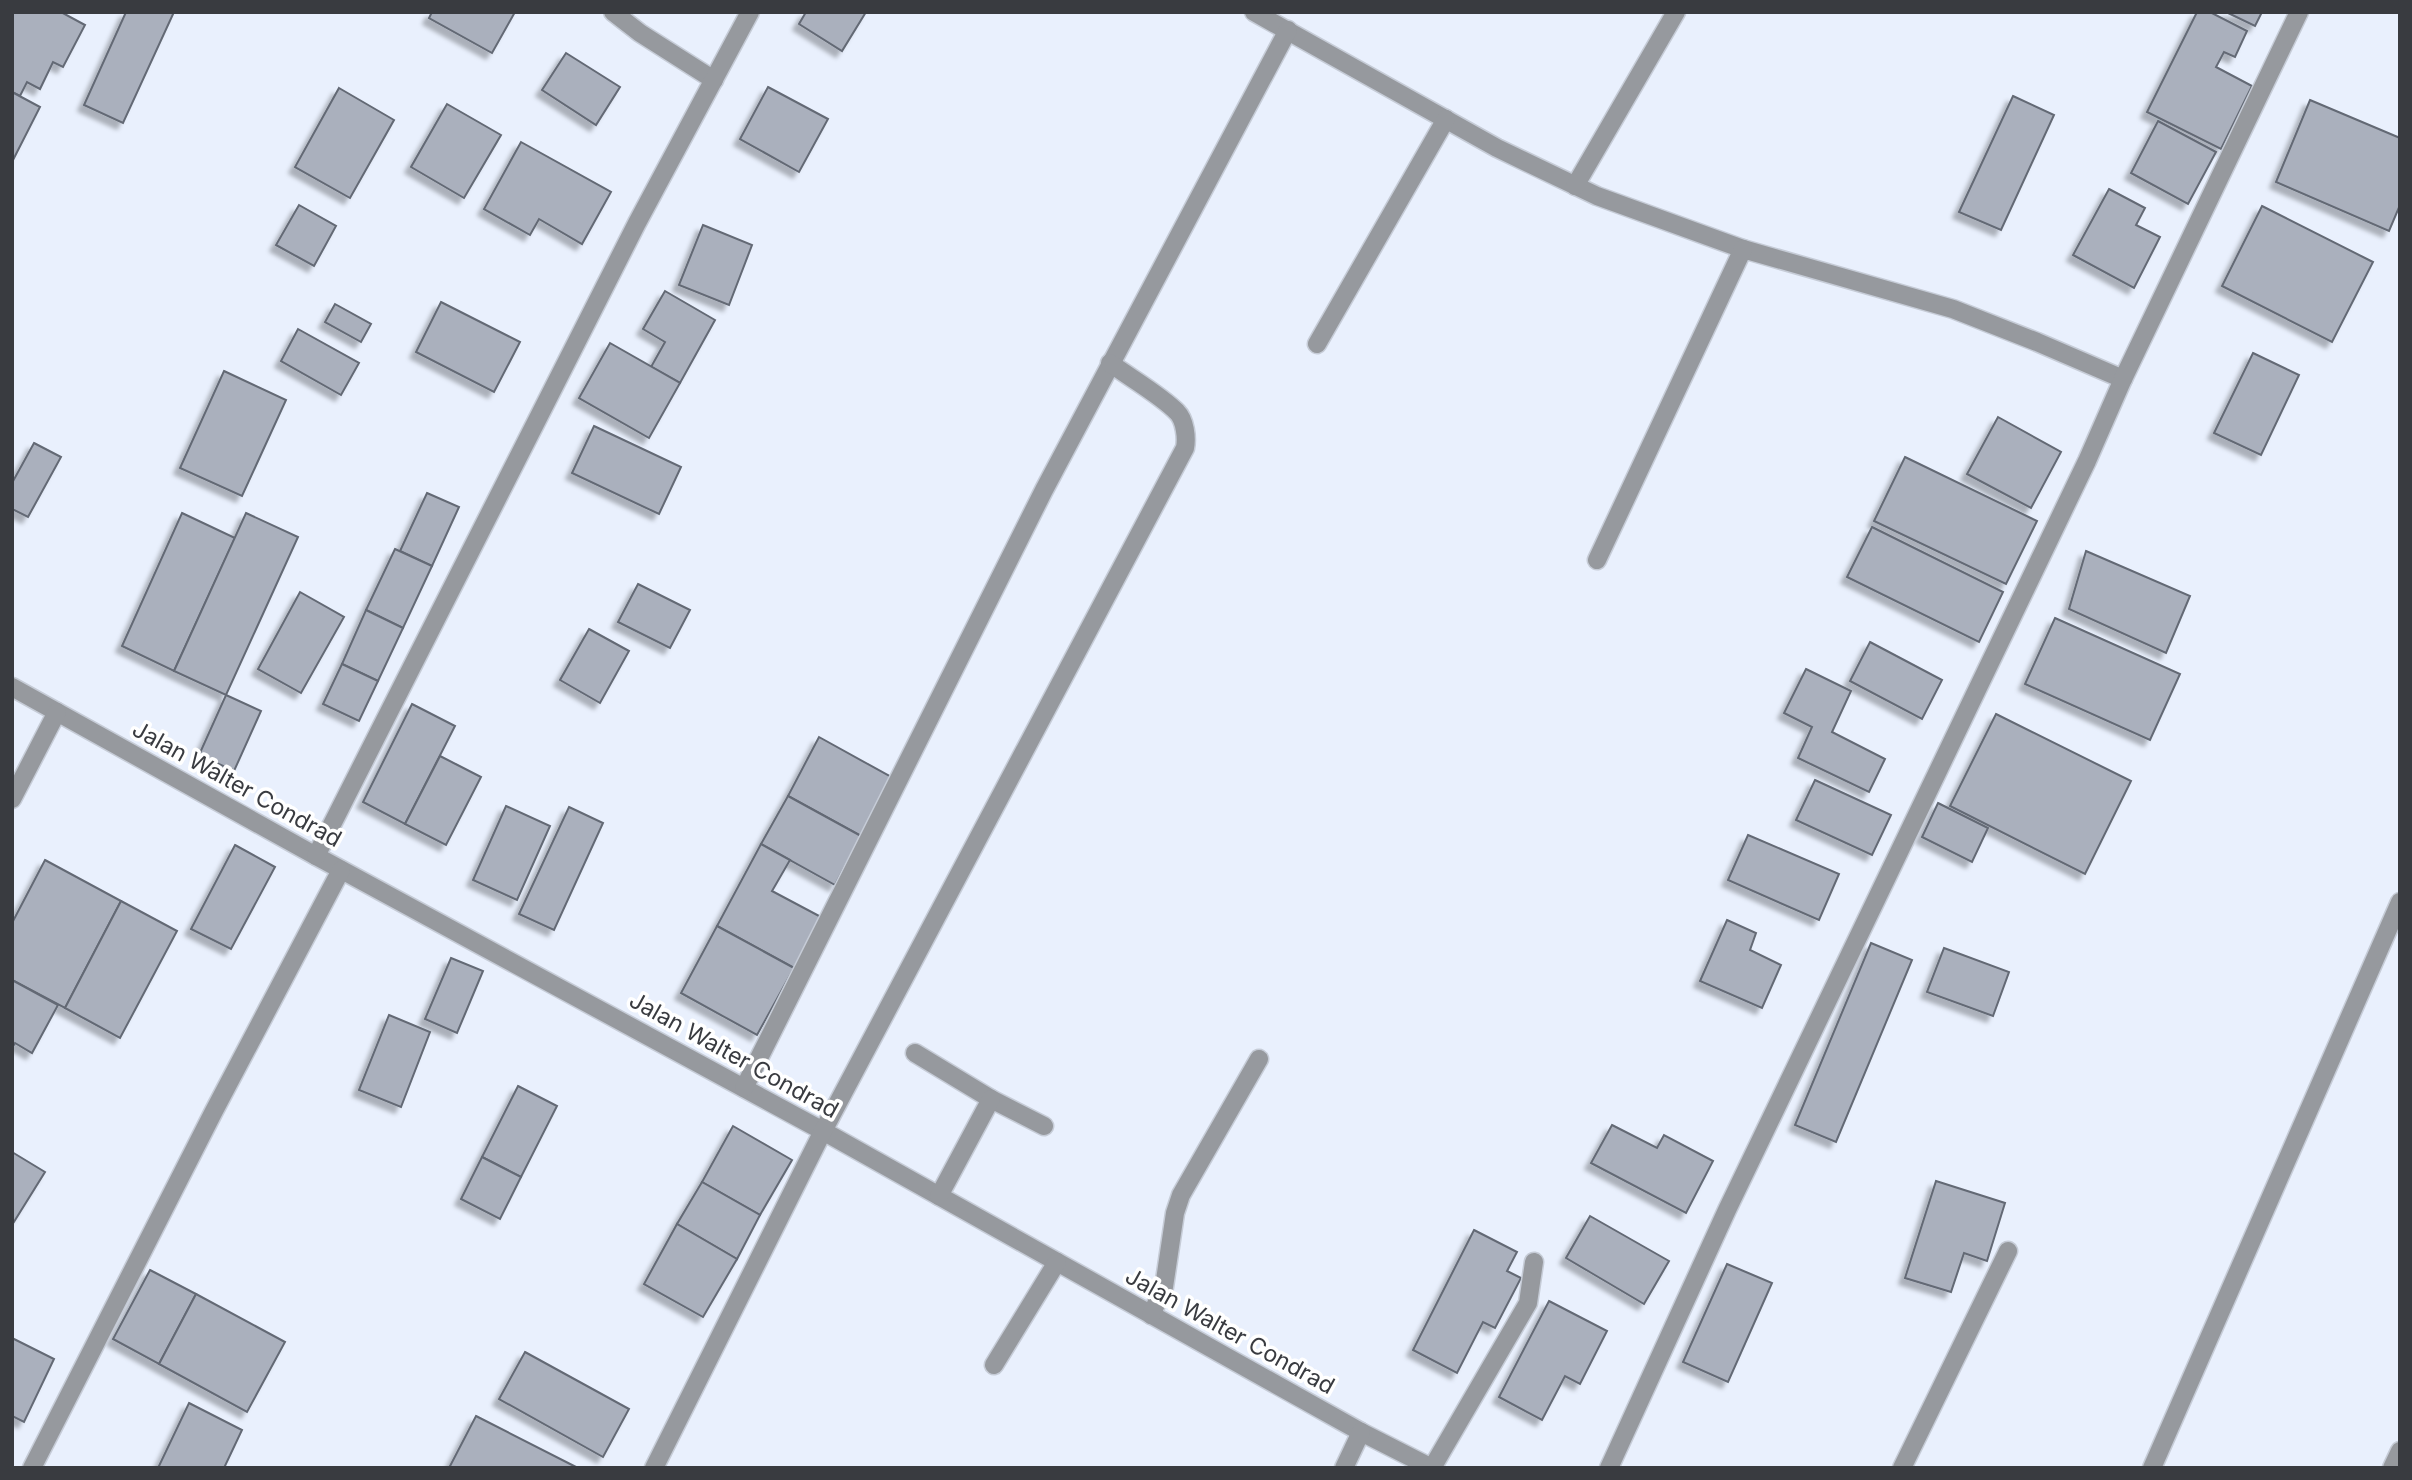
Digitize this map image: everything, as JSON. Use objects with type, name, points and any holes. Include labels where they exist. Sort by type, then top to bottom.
[{"type":"street","points":[[613,12],[640,33],[714,80]]},
{"type":"street","points":[[316,856],[637,223],[750,12]]},
{"type":"street","points":[[1254,12],[1497,148],[1597,196],[1743,249],[1953,309],[2123,379]]},
{"type":"street","points":[[1575,186],[1676,12]]},
{"type":"street","points":[[1609,1468],[1727,1210],[2076,486],[2123,379],[2299,12]]},
{"type":"street","points":[[744,1088],[1044,490],[1288,30]]},
{"type":"street","points":[[1317,344],[1446,119]]},
{"type":"street","points":[[1597,560],[1743,249]]},
{"type":"street","points":[[654,1468],[823,1131],[1185,448],[1184,427],[1177,412],[1110,363]]},
{"type":"street","name":"Jalan Walter Condrad","points":[[12,687],[341,870],[823,1131],[1361,1432],[1432,1468]]},
{"type":"street","points":[[12,799],[57,712]]},
{"type":"street","points":[[32,1468],[214,1111],[341,870]]},
{"type":"street","points":[[2152,1468],[2400,902]]},
{"type":"street","points":[[915,1053],[991,1099],[1044,1126]]},
{"type":"street","points":[[1152,1315],[1164,1287],[1175,1213],[1181,1195],[1259,1059]]},
{"type":"street","points":[[939,1196],[991,1099]]},
{"type":"street","points":[[1902,1468],[2008,1251]]},
{"type":"street","points":[[994,1365],[1057,1262]]},
{"type":"street","points":[[1432,1468],[1528,1303],[1534,1262]]},
{"type":"street","points":[[1344,1468],[1361,1432]]},
{"type":"street","points":[[2392,1468],[2400,1451]]},
{"type":"building","points":[[12,12],[61,12],[85,25],[63,67],[53,62],[40,89],[27,82],[20,96],[12,92]]},
{"type":"building","points":[[126,12],[174,12],[123,123],[84,105]]},
{"type":"building","points":[[432,12],[515,12],[492,53],[429,18]]},
{"type":"building","points":[[806,12],[866,12],[842,51],[799,24]]},
{"type":"building","points":[[2197,12],[2210,12],[2247,31],[2235,57],[2224,52],[2216,67],[2252,86],[2221,149],[2147,112]]},
{"type":"building","points":[[2226,12],[2262,12],[2255,26]]},
{"type":"building","points":[[566,53],[620,87],[596,125],[542,90]]},
{"type":"building","points":[[768,87],[828,119],[799,172],[740,139]]},
{"type":"building","points":[[339,88],[394,120],[350,198],[295,167]]},
{"type":"building","points":[[12,92],[40,107],[12,162]]},
{"type":"building","points":[[2013,96],[2054,115],[2001,230],[1959,212]]},
{"type":"building","points":[[2310,100],[2400,138],[2400,205],[2389,231],[2276,182]]},
{"type":"building","points":[[447,104],[501,135],[464,198],[411,167]]},
{"type":"building","points":[[2158,121],[2216,152],[2188,204],[2131,173]]},
{"type":"building","points":[[521,142],[611,192],[582,244],[539,219],[530,235],[484,209]]},
{"type":"building","points":[[2109,189],[2145,208],[2136,225],[2160,237],[2134,288],[2073,255]]},
{"type":"building","points":[[299,205],[336,226],[314,266],[276,245]]},
{"type":"building","points":[[2262,206],[2373,262],[2332,342],[2222,286]]},
{"type":"building","points":[[703,225],[752,245],[729,305],[679,285]]},
{"type":"building","points":[[665,291],[715,320],[680,383],[651,367],[665,342],[643,329]]},
{"type":"building","points":[[441,302],[520,342],[494,392],[416,352]]},
{"type":"building","points":[[335,304],[371,324],[361,342],[325,322]]},
{"type":"building","points":[[298,329],[359,363],[341,395],[281,361]]},
{"type":"building","points":[[610,343],[680,383],[649,438],[579,398]]},
{"type":"building","points":[[2253,353],[2299,375],[2261,455],[2214,433]]},
{"type":"building","points":[[224,371],[286,400],[242,496],[180,468]]},
{"type":"building","points":[[1998,417],[2061,452],[2031,508],[1967,474]]},
{"type":"building","points":[[594,426],[681,467],[659,514],[572,473]]},
{"type":"building","points":[[34,443],[61,457],[28,517],[12,509],[12,483]]},
{"type":"building","points":[[1905,457],[2037,521],[2006,584],[1874,521]]},
{"type":"building","points":[[427,493],[459,507],[432,566],[400,551]]},
{"type":"building","points":[[182,513],[235,538],[174,671],[122,646]]},
{"type":"building","points":[[246,513],[298,537],[226,695],[174,671]]},
{"type":"building","points":[[1872,527],[2003,592],[1979,642],[1847,577]]},
{"type":"building","points":[[395,549],[432,566],[403,628],[366,610]]},
{"type":"building","points":[[2086,551],[2190,596],[2166,653],[2069,609]]},
{"type":"building","points":[[638,584],[690,610],[670,648],[618,622]]},
{"type":"building","points":[[300,592],[344,617],[301,693],[258,669]]},
{"type":"building","points":[[366,610],[403,628],[378,681],[342,664]]},
{"type":"building","points":[[2055,618],[2180,674],[2150,740],[2025,684]]},
{"type":"building","points":[[589,629],[629,651],[600,703],[560,680]]},
{"type":"building","points":[[1870,642],[1942,680],[1922,719],[1850,681]]},
{"type":"building","points":[[342,664],[378,681],[359,721],[323,704]]},
{"type":"building","points":[[1806,669],[1851,691],[1832,732],[1885,759],[1869,792],[1798,758],[1812,727],[1784,713]]},
{"type":"building","points":[[226,695],[261,711],[234,771],[199,755]]},
{"type":"building","points":[[412,704],[455,726],[405,824],[363,802]]},
{"type":"building","points":[[1996,714],[2131,781],[2085,874],[1950,806]]},
{"type":"building","points":[[819,737],[893,778],[861,836],[788,796]]},
{"type":"building","points":[[440,756],[481,777],[446,845],[405,824]]},
{"type":"building","points":[[1815,780],[1891,815],[1872,855],[1796,820]]},
{"type":"building","points":[[788,796],[861,836],[835,885],[761,844]]},
{"type":"building","points":[[1938,803],[1988,828],[1972,862],[1922,837]]},
{"type":"building","points":[[506,806],[550,826],[517,900],[473,880]]},
{"type":"building","points":[[569,807],[603,823],[554,930],[519,914]]},
{"type":"building","points":[[1748,835],[1839,874],[1819,920],[1728,880]]},
{"type":"building","points":[[761,844],[790,860],[772,891],[821,917],[794,968],[717,926]]},
{"type":"building","points":[[235,845],[275,867],[231,949],[191,929]]},
{"type":"building","points":[[45,860],[121,901],[65,1008],[12,980],[12,923]]},
{"type":"building","points":[[121,901],[177,931],[120,1038],[65,1008]]},
{"type":"building","points":[[1727,920],[1756,933],[1750,950],[1781,965],[1762,1008],[1700,981]]},
{"type":"building","points":[[717,926],[794,968],[757,1035],[681,993]]},
{"type":"building","points":[[1871,943],[1912,960],[1836,1142],[1795,1125]]},
{"type":"building","points":[[1944,948],[2009,972],[1993,1016],[1927,992]]},
{"type":"building","points":[[451,958],[483,971],[457,1033],[425,1019]]},
{"type":"building","points":[[12,980],[58,1005],[32,1053],[15,1043],[12,1048]]},
{"type":"building","points":[[389,1015],[430,1032],[401,1107],[359,1090]]},
{"type":"building","points":[[518,1086],[557,1106],[521,1177],[482,1157]]},
{"type":"building","points":[[1612,1125],[1657,1148],[1664,1135],[1713,1161],[1686,1213],[1591,1163]]},
{"type":"building","points":[[733,1126],[792,1160],[760,1215],[702,1182]]},
{"type":"building","points":[[12,1152],[45,1172],[12,1225]]},
{"type":"building","points":[[482,1157],[521,1177],[500,1219],[461,1199]]},
{"type":"building","points":[[1936,1181],[2005,1203],[1987,1261],[1964,1253],[1951,1292],[1905,1278]]},
{"type":"building","points":[[702,1182],[760,1215],[737,1259],[677,1224]]},
{"type":"building","points":[[1590,1216],[1669,1261],[1644,1304],[1566,1258]]},
{"type":"building","points":[[677,1224],[737,1259],[703,1317],[644,1284]]},
{"type":"building","points":[[1474,1230],[1517,1252],[1507,1271],[1521,1278],[1495,1328],[1483,1322],[1457,1373],[1413,1350]]},
{"type":"building","points":[[1727,1264],[1772,1283],[1728,1382],[1683,1362]]},
{"type":"building","points":[[150,1270],[196,1294],[159,1364],[113,1339]]},
{"type":"building","points":[[196,1294],[285,1342],[247,1412],[159,1364]]},
{"type":"building","points":[[1549,1301],[1607,1331],[1580,1384],[1565,1376],[1542,1420],[1499,1397]]},
{"type":"building","points":[[12,1338],[54,1359],[24,1422],[12,1416]]},
{"type":"building","points":[[525,1352],[629,1409],[603,1457],[499,1399]]},
{"type":"building","points":[[189,1403],[242,1430],[224,1468],[158,1468]]},
{"type":"building","points":[[476,1416],[578,1468],[449,1468]]}]
